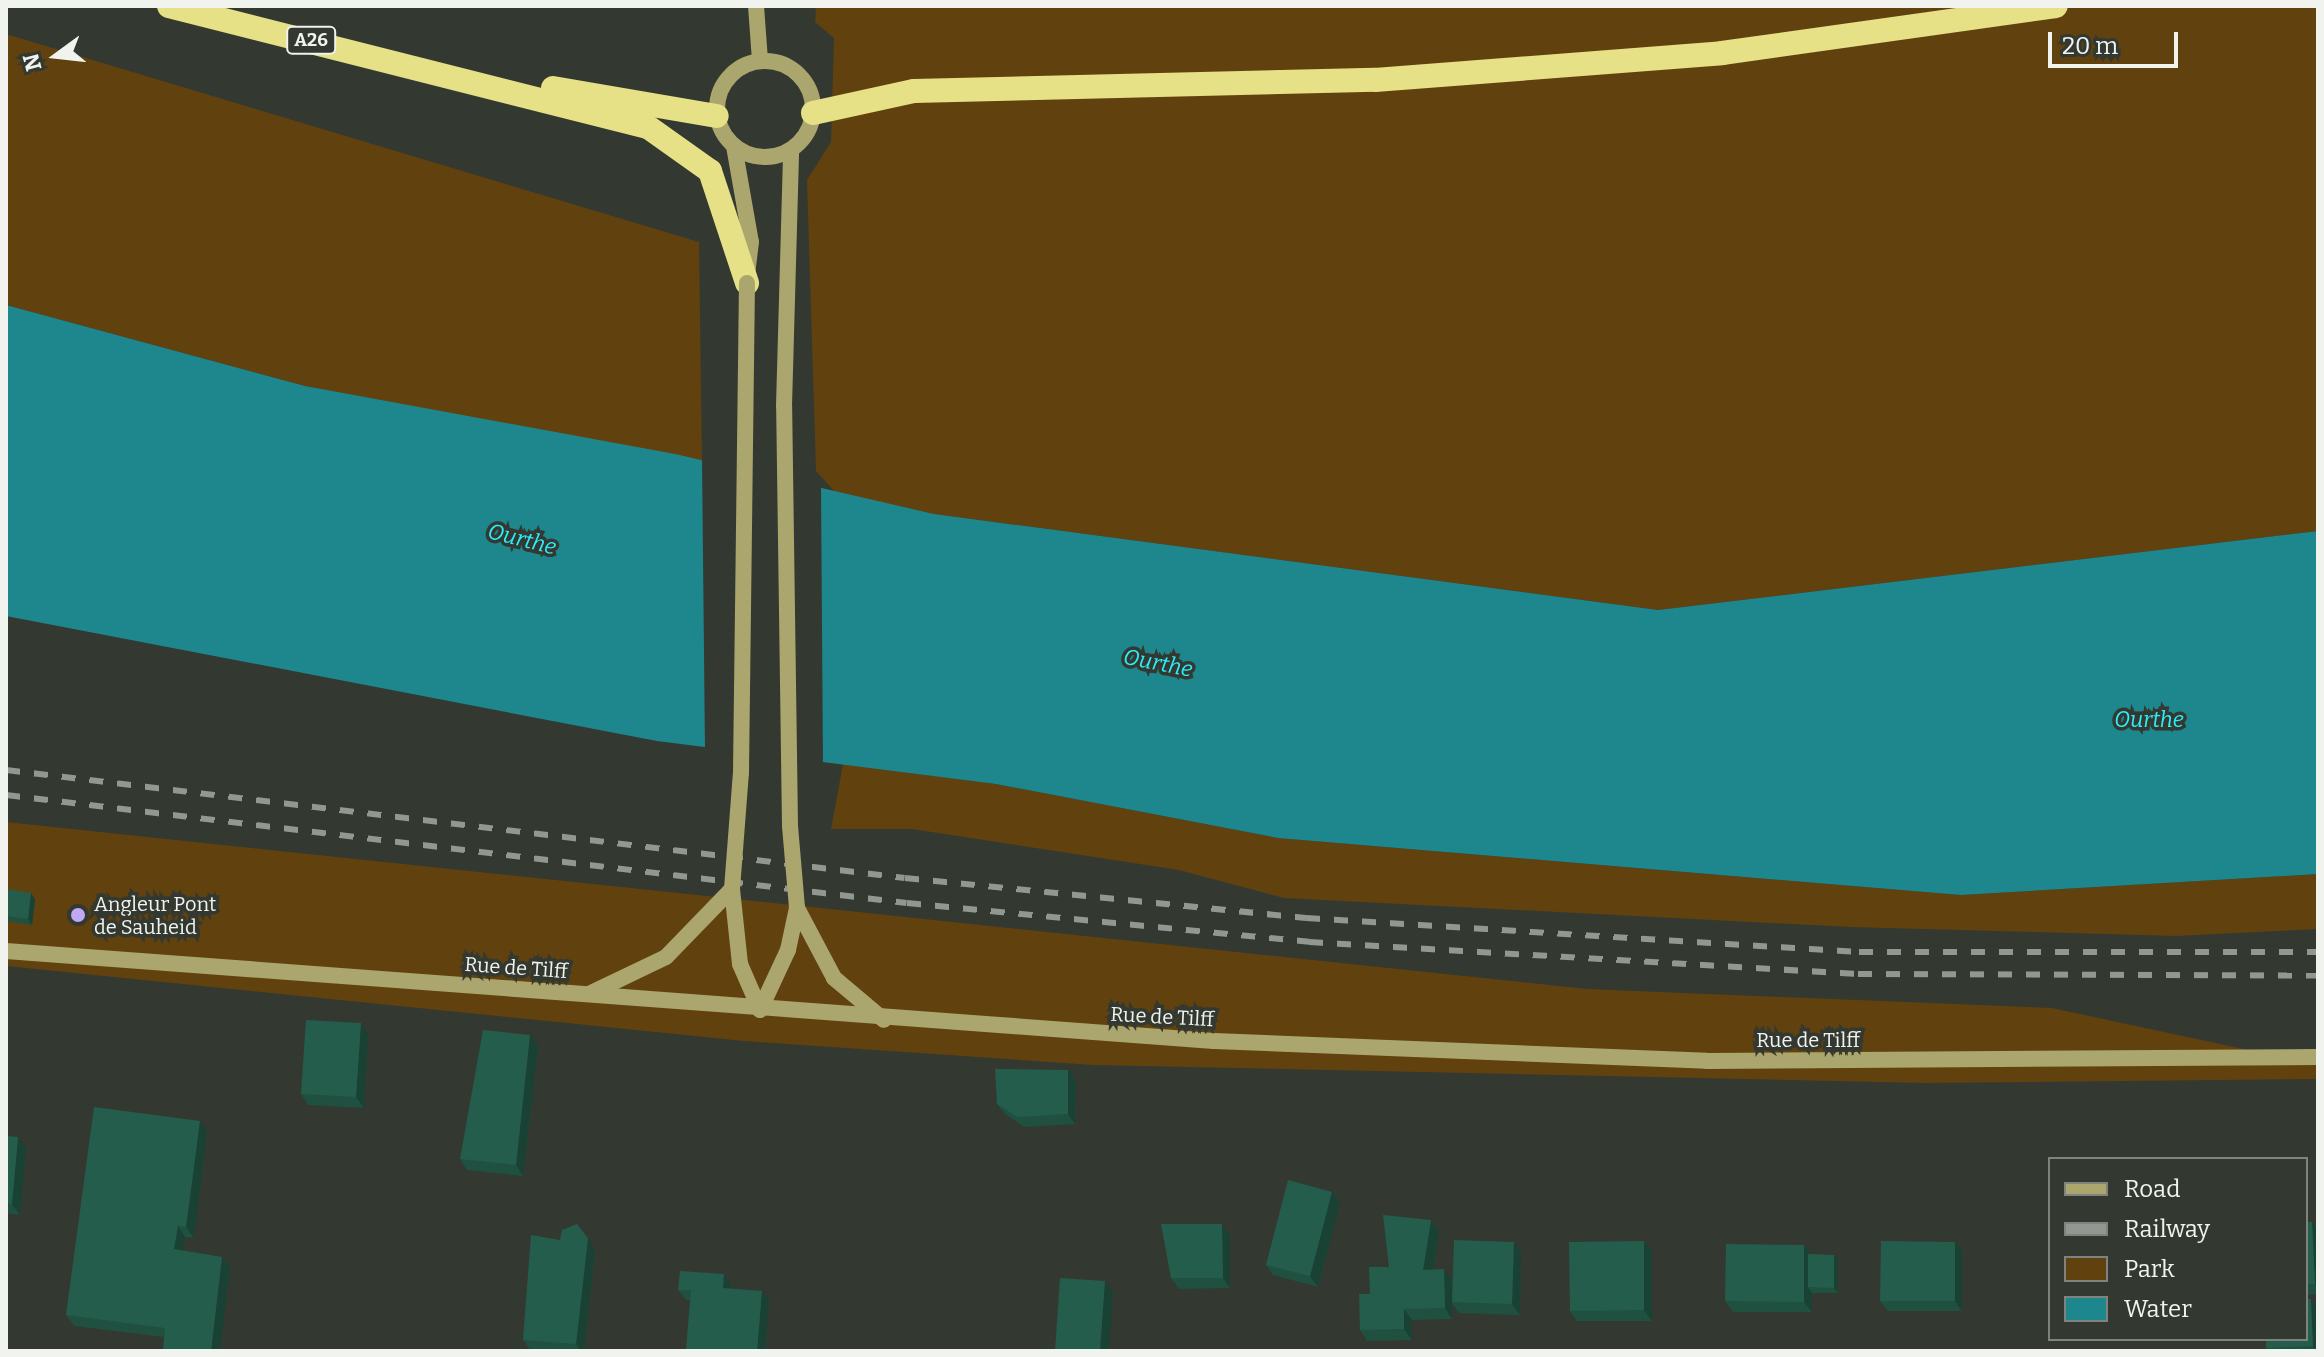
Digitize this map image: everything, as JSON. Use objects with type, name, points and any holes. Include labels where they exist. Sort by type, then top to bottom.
[{"type":"highway","name":"A26","points":[[169,6],[452,73],[717,116]]},
{"type":"highway","points":[[813,113],[914,91],[1375,80],[1722,53],[2056,6]]},
{"type":"highway","points":[[452,73],[660,135],[710,171],[747,283]]},
{"type":"main road","points":[[756,6],[760,60]]},
{"type":"main road","points":[[760,60],[792,68],[805,81],[813,113],[791,151],[784,406],[797,908],[781,968],[760,1010],[740,964],[732,889],[741,773],[747,283],[751,242],[734,146],[717,116],[727,79],[760,60]]},
{"type":"main road","points":[[734,146],[752,156],[791,151]]},
{"type":"main road","points":[[589,993],[666,957],[732,889]]},
{"type":"main road","points":[[797,908],[834,978],[884,1020]]},
{"type":"main road","name":"Rue de Tilff","points":[[6,951],[589,993],[884,1020],[1707,1061],[2318,1057]]},
{"type":"green space","points":[[816,6],[2318,6],[2318,531],[1658,610],[934,514],[835,492],[816,471],[807,180],[831,142],[834,38],[815,22]]},
{"type":"green space","points":[[6,34],[699,242],[702,462],[305,386],[6,305]]},
{"type":"green space","points":[[843,764],[996,784],[1278,838],[1961,895],[2318,874],[2318,929],[2177,936],[1850,927],[1284,898],[1179,870],[912,829],[831,829]]},
{"type":"green space","points":[[6,822],[1587,989],[2052,1008],[2318,1065],[2318,1079],[1925,1083],[1093,1065],[744,1041],[6,966]]},
{"type":"water","name":"Ourthe","points":[[6,305],[305,386],[675,454],[934,514],[1658,610],[2318,531],[2318,874],[1961,895],[1278,838],[996,784],[657,741],[6,616]]},
{"type":"pier","points":[[702,458],[821,485],[823,766],[705,751]]},
{"type":"building","points":[[6,889],[31,893],[28,919],[6,916]]},
{"type":"building","points":[[306,1020],[361,1023],[356,1097],[301,1094]]},
{"type":"building","points":[[483,1030],[530,1035],[516,1165],[460,1159]]},
{"type":"building","points":[[995,1069],[1068,1070],[1068,1114],[1017,1117],[997,1104]]},
{"type":"building","points":[[94,1107],[200,1121],[186,1227],[178,1226],[174,1249],[222,1257],[211,1351],[163,1351],[165,1328],[66,1315]]},
{"type":"building","points":[[6,1136],[18,1137],[12,1204],[6,1203]]},
{"type":"building","points":[[1288,1180],[1332,1192],[1310,1276],[1266,1265]]},
{"type":"building","points":[[1383,1215],[1431,1220],[1423,1270],[1444,1269],[1445,1308],[1404,1309],[1404,1329],[1360,1330],[1359,1294],[1370,1294],[1369,1267],[1389,1267]]},
{"type":"building","points":[[2308,1222],[2312,1222],[2315,1284],[2308,1284]]},
{"type":"building","points":[[577,1224],[588,1238],[576,1344],[523,1340],[531,1235],[560,1240],[562,1230]]},
{"type":"building","points":[[1161,1224],[1222,1224],[1223,1278],[1171,1278]]},
{"type":"building","points":[[1454,1240],[1514,1242],[1512,1304],[1452,1302]]},
{"type":"building","points":[[1644,1241],[1644,1310],[1570,1311],[1569,1242]]},
{"type":"building","points":[[1881,1241],[1955,1242],[1955,1301],[1880,1301]]},
{"type":"building","points":[[1726,1244],[1804,1245],[1804,1302],[1725,1301]]},
{"type":"building","points":[[1808,1254],[1834,1255],[1834,1288],[1808,1287]]},
{"type":"building","points":[[680,1271],[724,1274],[723,1288],[762,1291],[757,1351],[686,1351],[691,1290],[678,1290]]},
{"type":"building","points":[[1060,1278],[1105,1281],[1100,1351],[1055,1351]]},
{"type":"building","points":[[2308,1299],[2311,1299],[2313,1346],[2266,1348],[2266,1341],[2308,1341]]},
{"type":"railway","points":[[6,770],[905,878],[1306,918],[1859,952],[2318,952]]},
{"type":"railway","points":[[6,795],[907,903],[1309,942],[1858,974],[2318,976]]},
{"type":"place","name":"Angleur Pont de Sauheid","points":[[78,915]]}]
